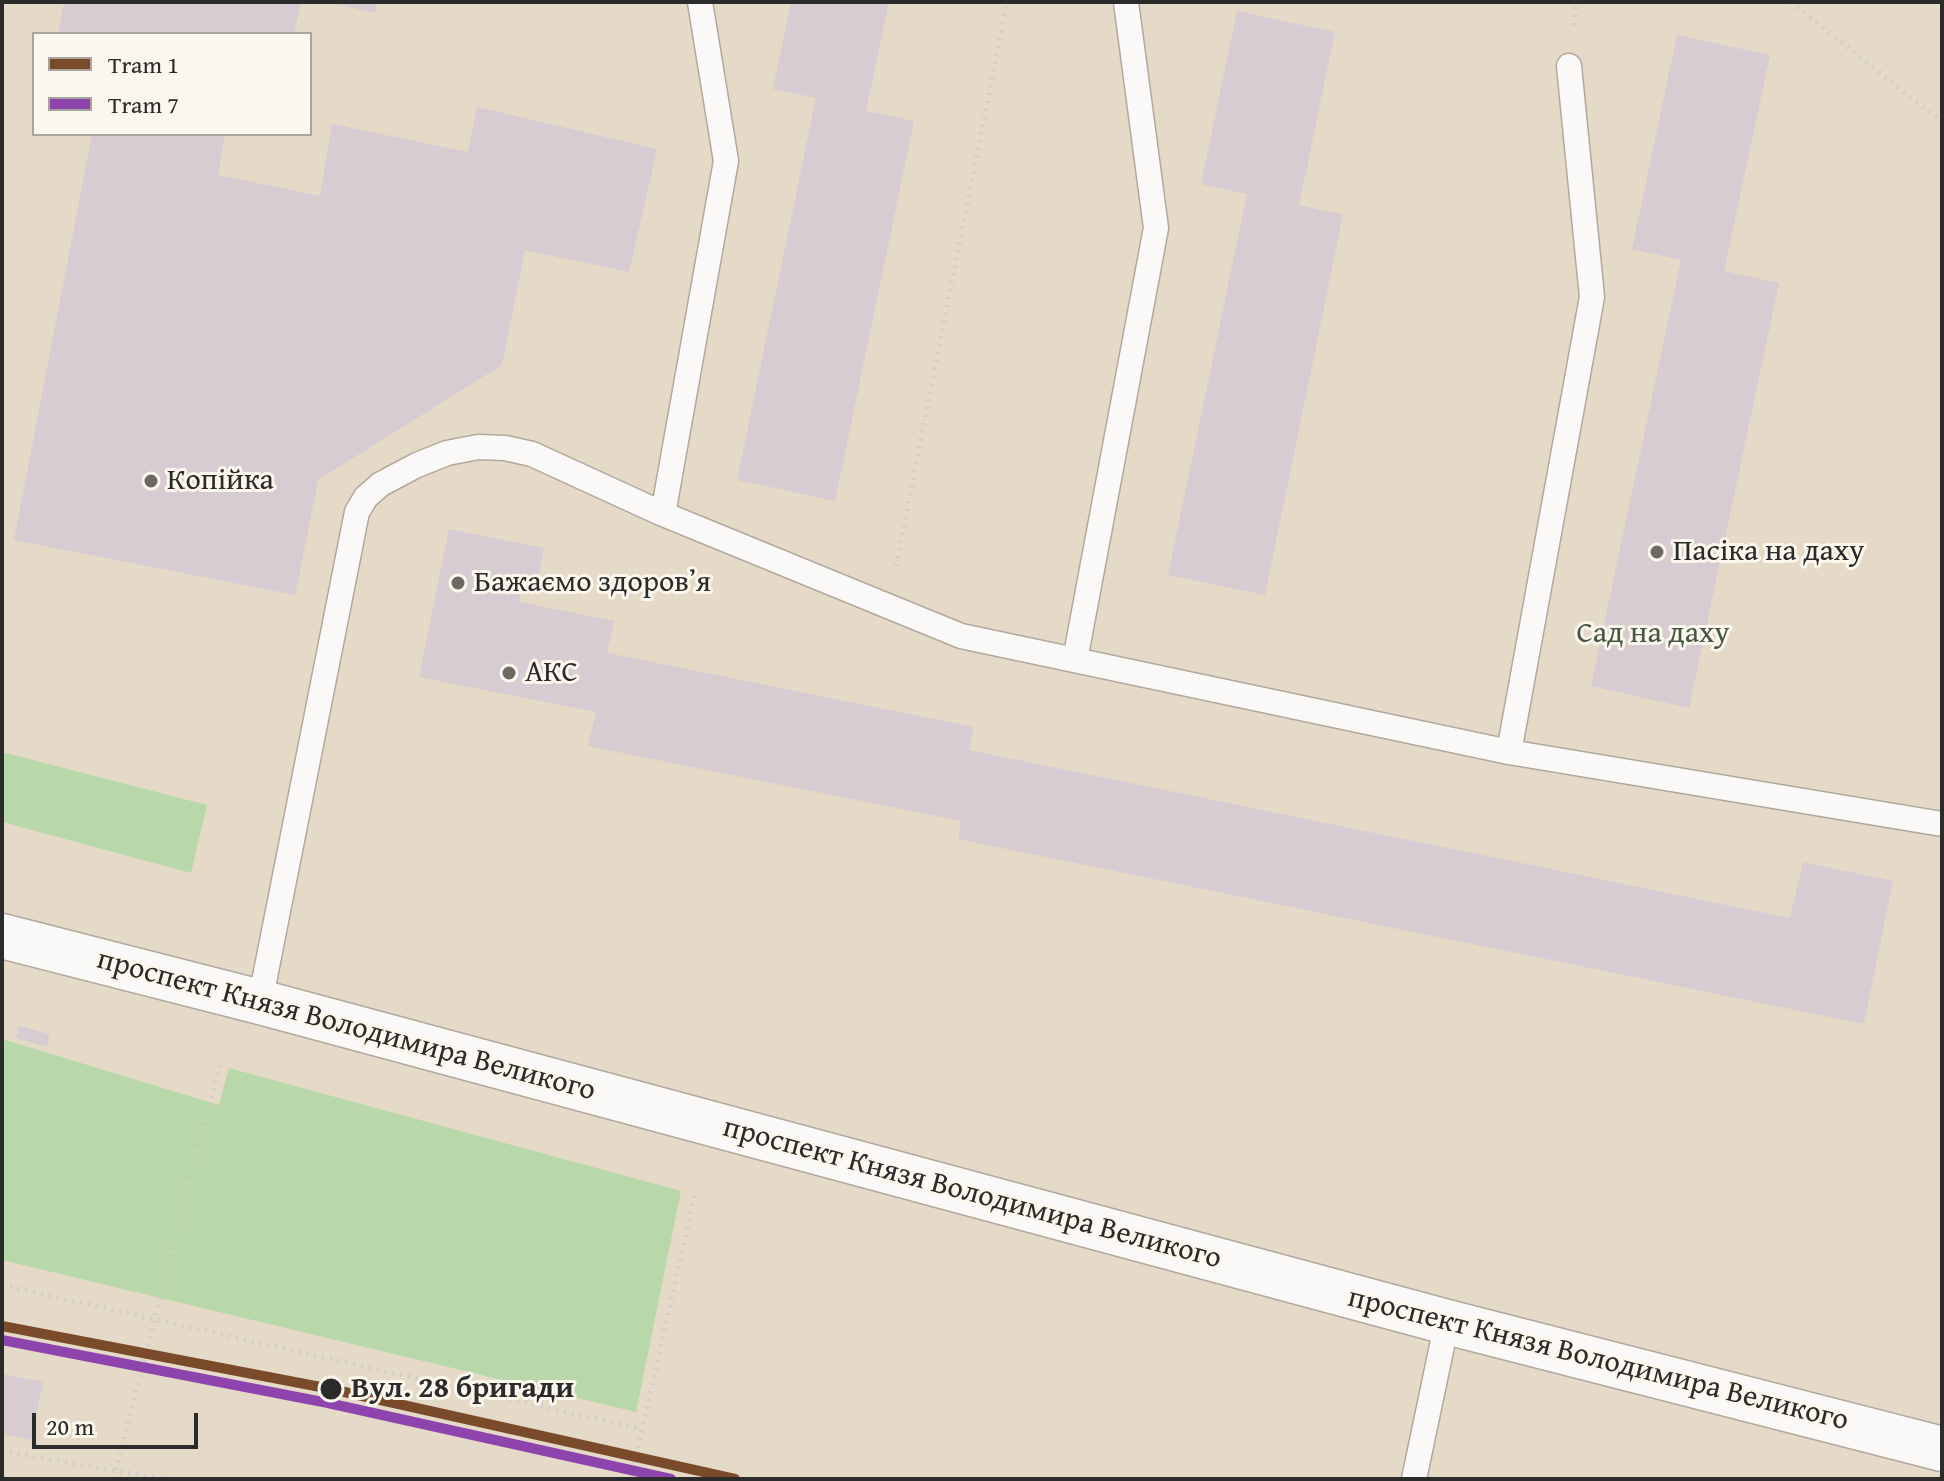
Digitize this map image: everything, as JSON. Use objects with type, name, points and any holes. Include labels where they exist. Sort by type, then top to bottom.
[{"type":"highway","name":"проспект Князя Володимира Великого","points":[[2,936],[260,1002],[1447,1322],[1942,1449]]},
{"type":"lane","points":[[663,514],[726,161],[700,2]]},
{"type":"lane","points":[[1075,660],[1156,228],[1126,2]]},
{"type":"lane","points":[[1509,752],[1592,297],[1569,66]]},
{"type":"lane","points":[[260,1002],[357,512],[366,497],[381,484],[447,453],[478,447],[505,448],[532,454],[663,514],[961,636],[1509,752],[1942,824]]},
{"type":"lane","points":[[1414,1479],[1447,1322]]},
{"type":"path","points":[[888,606],[1007,2]]},
{"type":"path","points":[[1791,2],[1942,122]]},
{"type":"path","points":[[116,1470],[220,1063]]},
{"type":"path","points":[[631,1479],[696,1189]]},
{"type":"path","points":[[2,1285],[642,1429]]},
{"type":"path","points":[[2,1451],[164,1479]]},
{"type":"green space","points":[[2,752],[207,805],[191,873],[2,822]]},
{"type":"green space","points":[[2,1039],[219,1105],[229,1068],[681,1191],[636,1412],[2,1260]]},
{"type":"building","points":[[64,2],[301,2],[294,32],[58,32]]},
{"type":"building","points":[[328,2],[377,2],[375,13]]},
{"type":"building","points":[[791,2],[889,2],[866,111],[914,121],[835,501],[737,480],[816,98],[773,89]]},
{"type":"building","points":[[1237,11],[1335,32],[1299,205],[1343,215],[1265,595],[1168,575],[1247,194],[1201,184]]},
{"type":"building","points":[[1677,35],[1770,55],[1724,271],[1779,283],[1689,708],[1591,686],[1681,260],[1632,249]]},
{"type":"building","points":[[477,107],[657,149],[629,272],[525,250],[502,365],[318,480],[295,595],[14,540],[92,136],[225,136],[218,175],[320,196],[332,124],[468,152]]},
{"type":"building","points":[[449,529],[544,548],[538,577],[524,574],[519,602],[614,621],[607,653],[974,727],[969,750],[1790,918],[1803,862],[1893,881],[1864,1024],[958,839],[961,821],[588,746],[596,712],[419,677]]},
{"type":"building","points":[[19,1026],[49,1034],[47,1047],[16,1038]]},
{"type":"building","points":[[2,1374],[43,1382],[31,1440],[2,1434]]},
{"type":"tram line","name":"1","points":[[2,1326],[331,1389],[735,1479]]},
{"type":"tram line","name":"7","points":[[2,1340],[328,1403],[671,1479]]},
{"type":"place","name":"Копійка","points":[[151,481]]},
{"type":"place","name":"Пасіка на даху","points":[[1657,552]]},
{"type":"place","name":"Бажаємо здоровʼя","points":[[458,583]]},
{"type":"place","name":"АКС","points":[[509,673]]},
{"type":"place","name":"Вул. 28 бригади","points":[[331,1389]]},
{"type":"park label","name":"Сад на даху","points":[[1653,634]]}]
